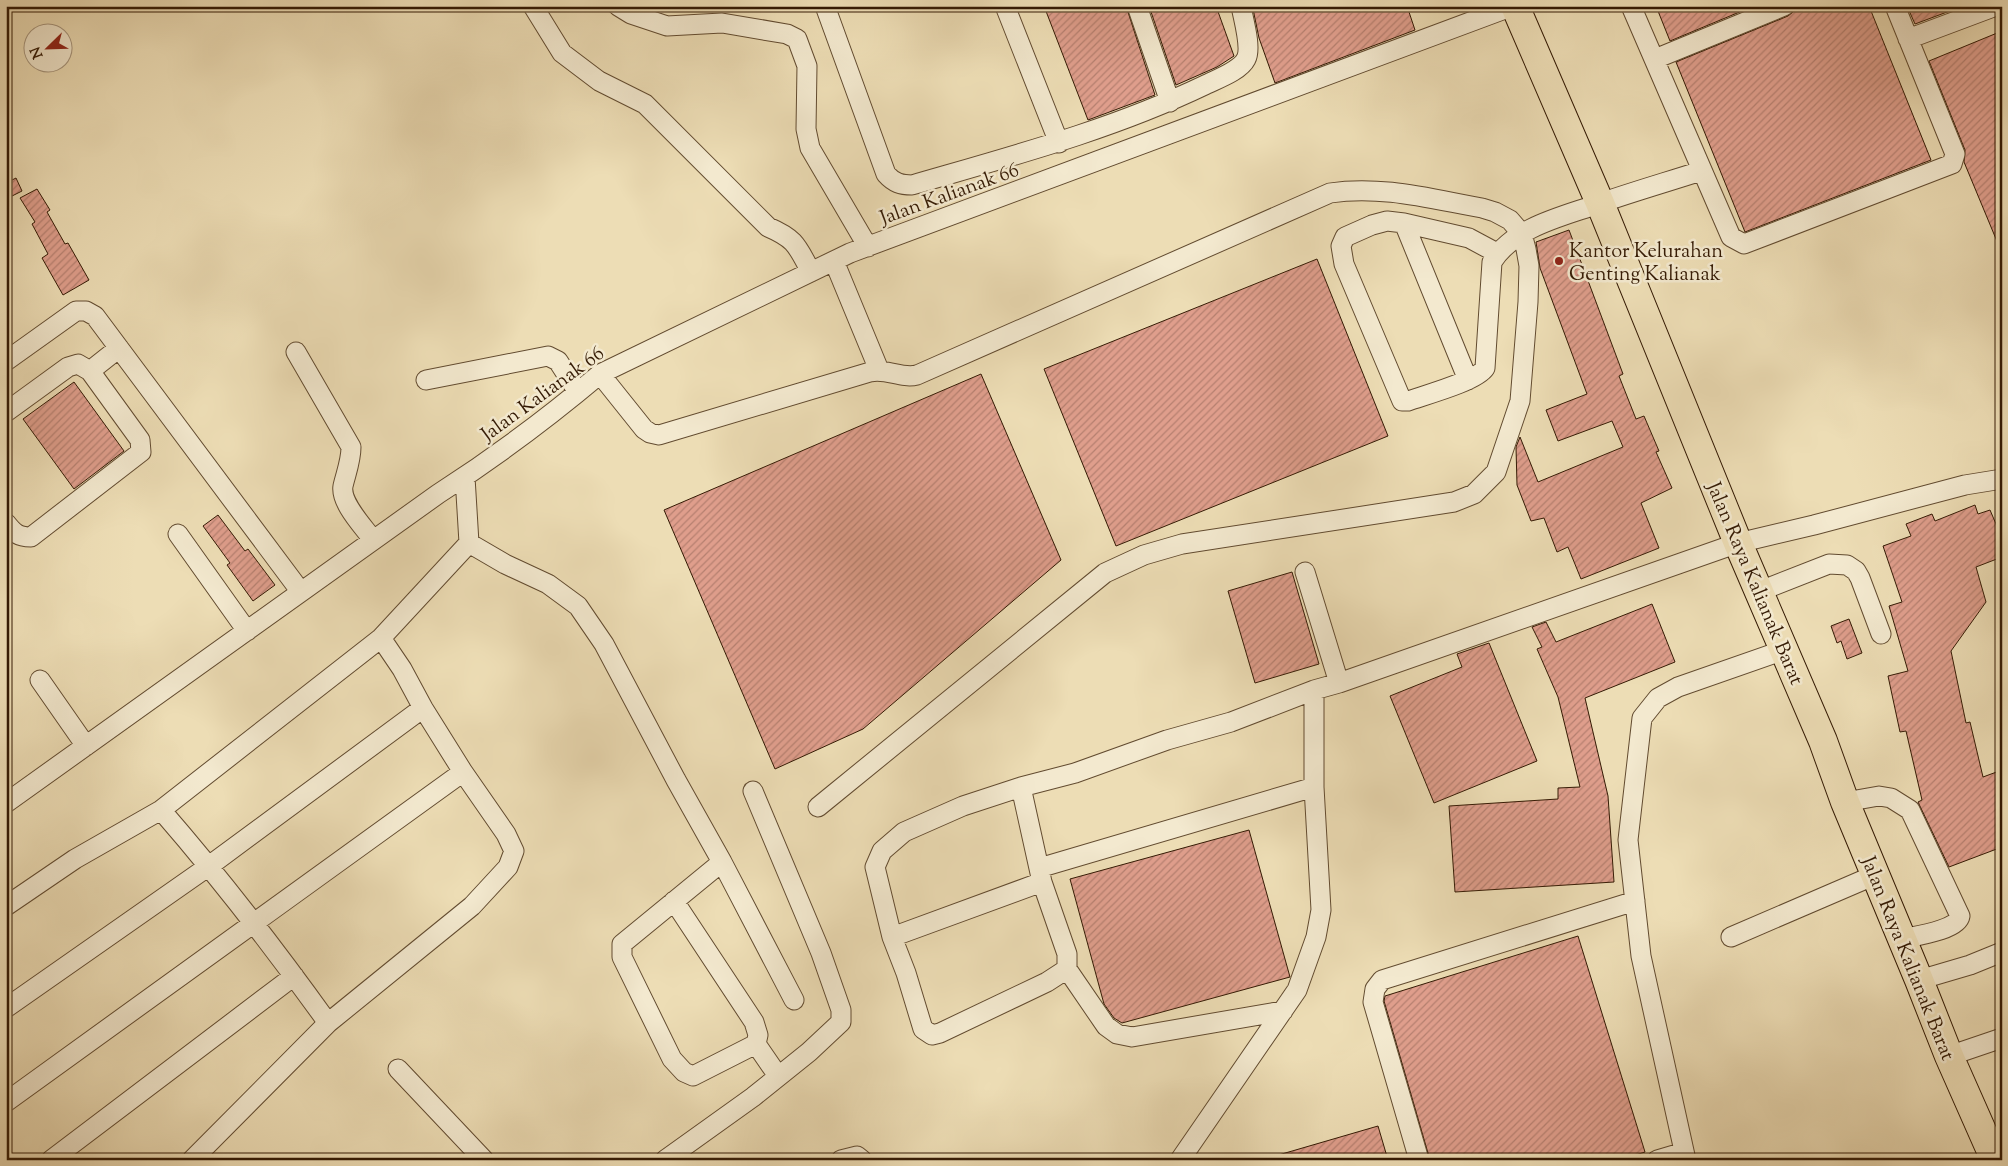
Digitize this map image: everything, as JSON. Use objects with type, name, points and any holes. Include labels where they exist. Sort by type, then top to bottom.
[{"type":"highway","name":"Jalan Raya Kalianak Barat","points":[[1514,6],[1600,204],[1738,542],[1823,742],[1845,802],[1949,1056],[1995,1160]]},
{"type":"lane","points":[[533,6],[562,53],[599,81],[645,104],[768,227],[785,234],[795,242],[811,272]]},
{"type":"lane","points":[[618,6],[631,14],[667,26],[722,23],[786,34],[798,39],[806,66],[806,129],[810,148],[868,247]]},
{"type":"lane","points":[[825,6],[886,174],[896,183],[912,184],[1060,143],[1170,102],[1232,72],[1246,59],[1248,48],[1241,6]]},
{"type":"lane","points":[[1005,6],[1060,143]]},
{"type":"lane","points":[[1137,6],[1170,102]]},
{"type":"lane","name":"Jalan Kalianak 66","points":[[6,803],[373,540],[465,477],[600,374],[834,261],[868,247],[1514,6]]},
{"type":"lane","points":[[1631,6],[1731,237],[1744,244],[1952,164],[1955,154],[1895,6]]},
{"type":"lane","points":[[1655,59],[1784,6]]},
{"type":"lane","points":[[1908,39],[1996,6]]},
{"type":"lane","points":[[1497,253],[1468,238],[1388,221],[1372,225],[1345,237],[1341,246],[1344,264],[1402,400],[1408,401],[1468,380],[1480,374],[1484,368],[1492,262],[1497,253],[1522,234],[1548,221],[1701,171]]},
{"type":"lane","points":[[600,374],[644,429],[659,435],[879,370],[902,376],[917,376],[1330,193],[1350,190],[1384,190],[1482,208],[1510,220],[1522,234],[1529,266],[1520,401],[1496,472],[1474,494],[1454,502],[1182,544],[1144,555],[1105,573],[818,807]]},
{"type":"lane","points":[[1404,223],[1468,380]]},
{"type":"lane","points":[[834,261],[879,370]]},
{"type":"lane","points":[[6,361],[76,311],[86,311],[95,316],[301,592]]},
{"type":"lane","points":[[90,371],[119,348]]},
{"type":"lane","points":[[296,352],[351,447],[351,456],[342,489],[344,501],[373,540]]},
{"type":"lane","points":[[426,380],[548,356],[558,361],[578,392]]},
{"type":"lane","points":[[6,412],[68,367],[78,364],[90,371],[140,440],[142,452],[31,536],[21,537],[13,532],[6,523]]},
{"type":"lane","points":[[6,906],[75,859],[161,810],[381,638],[469,543],[465,477]]},
{"type":"lane","points":[[1067,969],[1047,982],[940,1033],[932,1035],[923,1029],[906,973],[892,937],[875,867],[882,851],[904,832],[963,806],[1021,787],[1075,773],[1167,740],[1231,722],[1314,690],[1340,683],[1738,542],[1814,525],[1965,485],[2002,479]]},
{"type":"lane","points":[[178,534],[247,631]]},
{"type":"lane","points":[[469,543],[505,564],[548,584],[578,606],[604,644],[794,1000]]},
{"type":"lane","points":[[1760,591],[1829,564],[1847,565],[1856,571],[1860,578],[1881,634]]},
{"type":"lane","points":[[1305,572],[1340,683]]},
{"type":"lane","points":[[192,1160],[328,1023],[472,906],[508,867],[514,851],[506,834],[463,772],[423,708],[402,669],[381,638]]},
{"type":"lane","points":[[1657,1160],[1685,1156],[1641,956],[1628,840],[1642,718],[1658,698],[1678,687],[1784,650]]},
{"type":"lane","points":[[40,680],[86,746]]},
{"type":"lane","points":[[1180,1160],[1297,990],[1316,937],[1321,910],[1314,787],[1314,690]]},
{"type":"lane","points":[[6,1008],[209,866],[423,708]]},
{"type":"lane","points":[[6,1102],[463,772]]},
{"type":"lane","points":[[1021,787],[1040,875],[1067,954],[1067,969],[1106,1026],[1117,1034],[1132,1037],[1283,1011]]},
{"type":"lane","points":[[892,937],[1040,875],[1314,787]]},
{"type":"lane","points":[[665,1160],[809,1052],[841,1022],[841,1010],[821,953],[753,791]]},
{"type":"lane","points":[[1845,802],[1879,796],[1891,798],[1910,810],[1960,916],[1958,921],[1946,928],[1902,939]]},
{"type":"lane","points":[[161,810],[254,923],[328,1023]]},
{"type":"lane","points":[[722,862],[622,944],[622,957],[672,1058],[684,1072],[694,1076],[756,1044]]},
{"type":"lane","points":[[1731,937],[1875,875]]},
{"type":"lane","points":[[674,901],[754,1022],[758,1035],[756,1044],[778,1076]]},
{"type":"lane","points":[[1419,1160],[1373,1002],[1375,989],[1382,980],[1635,901]]},
{"type":"lane","points":[[1919,980],[1970,965],[2002,952]]},
{"type":"lane","points":[[51,1160],[294,976]]},
{"type":"lane","points":[[1949,1056],[2002,1038]]},
{"type":"lane","points":[[398,1069],[484,1160]]},
{"type":"lane","points":[[841,1160],[857,1156],[862,1160]]},
{"type":"building","points":[[1044,6],[1126,6],[1155,95],[1088,120]]},
{"type":"building","points":[[1149,6],[1216,6],[1234,56],[1217,67],[1176,85]]},
{"type":"building","points":[[1260,6],[1407,6],[1415,30],[1275,83],[1259,38],[1253,9]]},
{"type":"building","points":[[1656,6],[1754,6],[1670,41]]},
{"type":"building","points":[[1795,6],[1869,6],[1931,160],[1745,232],[1676,62],[1788,16],[1793,12]]},
{"type":"building","points":[[1907,6],[1963,6],[1915,24]]},
{"type":"building","points":[[2002,31],[2001,251],[1964,162],[1965,150],[1929,61]]},
{"type":"building","points":[[16,178],[22,191],[10,197],[6,190],[6,183]]},
{"type":"building","points":[[37,189],[50,210],[47,212],[65,244],[68,243],[89,280],[63,295],[42,258],[48,254],[32,224],[35,222],[20,198]]},
{"type":"building","points":[[1569,230],[1623,374],[1619,376],[1636,419],[1644,416],[1659,451],[1656,452],[1672,488],[1641,503],[1659,548],[1581,579],[1568,547],[1557,552],[1544,518],[1531,521],[1517,485],[1516,447],[1520,437],[1538,482],[1623,447],[1612,421],[1558,441],[1546,410],[1587,394],[1540,268],[1536,242]]},
{"type":"building","points":[[1317,259],[1388,436],[1116,546],[1044,369]]},
{"type":"building","points":[[981,374],[1061,560],[863,729],[775,769],[664,510]]},
{"type":"building","points":[[74,382],[124,451],[74,489],[23,419]]},
{"type":"building","points":[[1975,505],[1978,514],[1990,510],[2002,538],[2002,557],[1976,567],[1986,602],[1951,651],[1966,723],[1970,722],[1983,777],[2002,770],[2002,847],[1949,867],[1918,802],[1922,800],[1906,731],[1900,732],[1888,676],[1908,671],[1889,606],[1902,602],[1883,546],[1911,536],[1906,524],[1932,514],[1935,521]]},
{"type":"building","points":[[218,515],[245,551],[248,549],[275,585],[253,601],[227,565],[230,563],[203,526]]},
{"type":"building","points":[[1292,572],[1319,664],[1255,683],[1228,591]]},
{"type":"building","points":[[1652,604],[1675,662],[1585,698],[1608,796],[1614,882],[1455,892],[1449,806],[1558,799],[1558,788],[1580,787],[1558,697],[1537,649],[1542,647],[1532,627],[1546,622],[1556,642]]},
{"type":"building","points":[[1849,619],[1862,653],[1847,659],[1841,641],[1837,643],[1831,626]]},
{"type":"building","points":[[1489,643],[1537,761],[1434,803],[1390,696],[1462,667],[1457,654]]},
{"type":"building","points":[[1249,830],[1290,977],[1122,1023],[1114,1018],[1104,1004],[1070,879]]},
{"type":"building","points":[[1578,936],[1645,1152],[1620,1160],[1430,1160],[1384,1001],[1385,996]]},
{"type":"building","points":[[1378,1126],[1388,1160],[1276,1160],[1275,1156]]},
{"type":"place","name":"Kantor Kelurahan Genting Kalianak","points":[[1559,261]]}]
